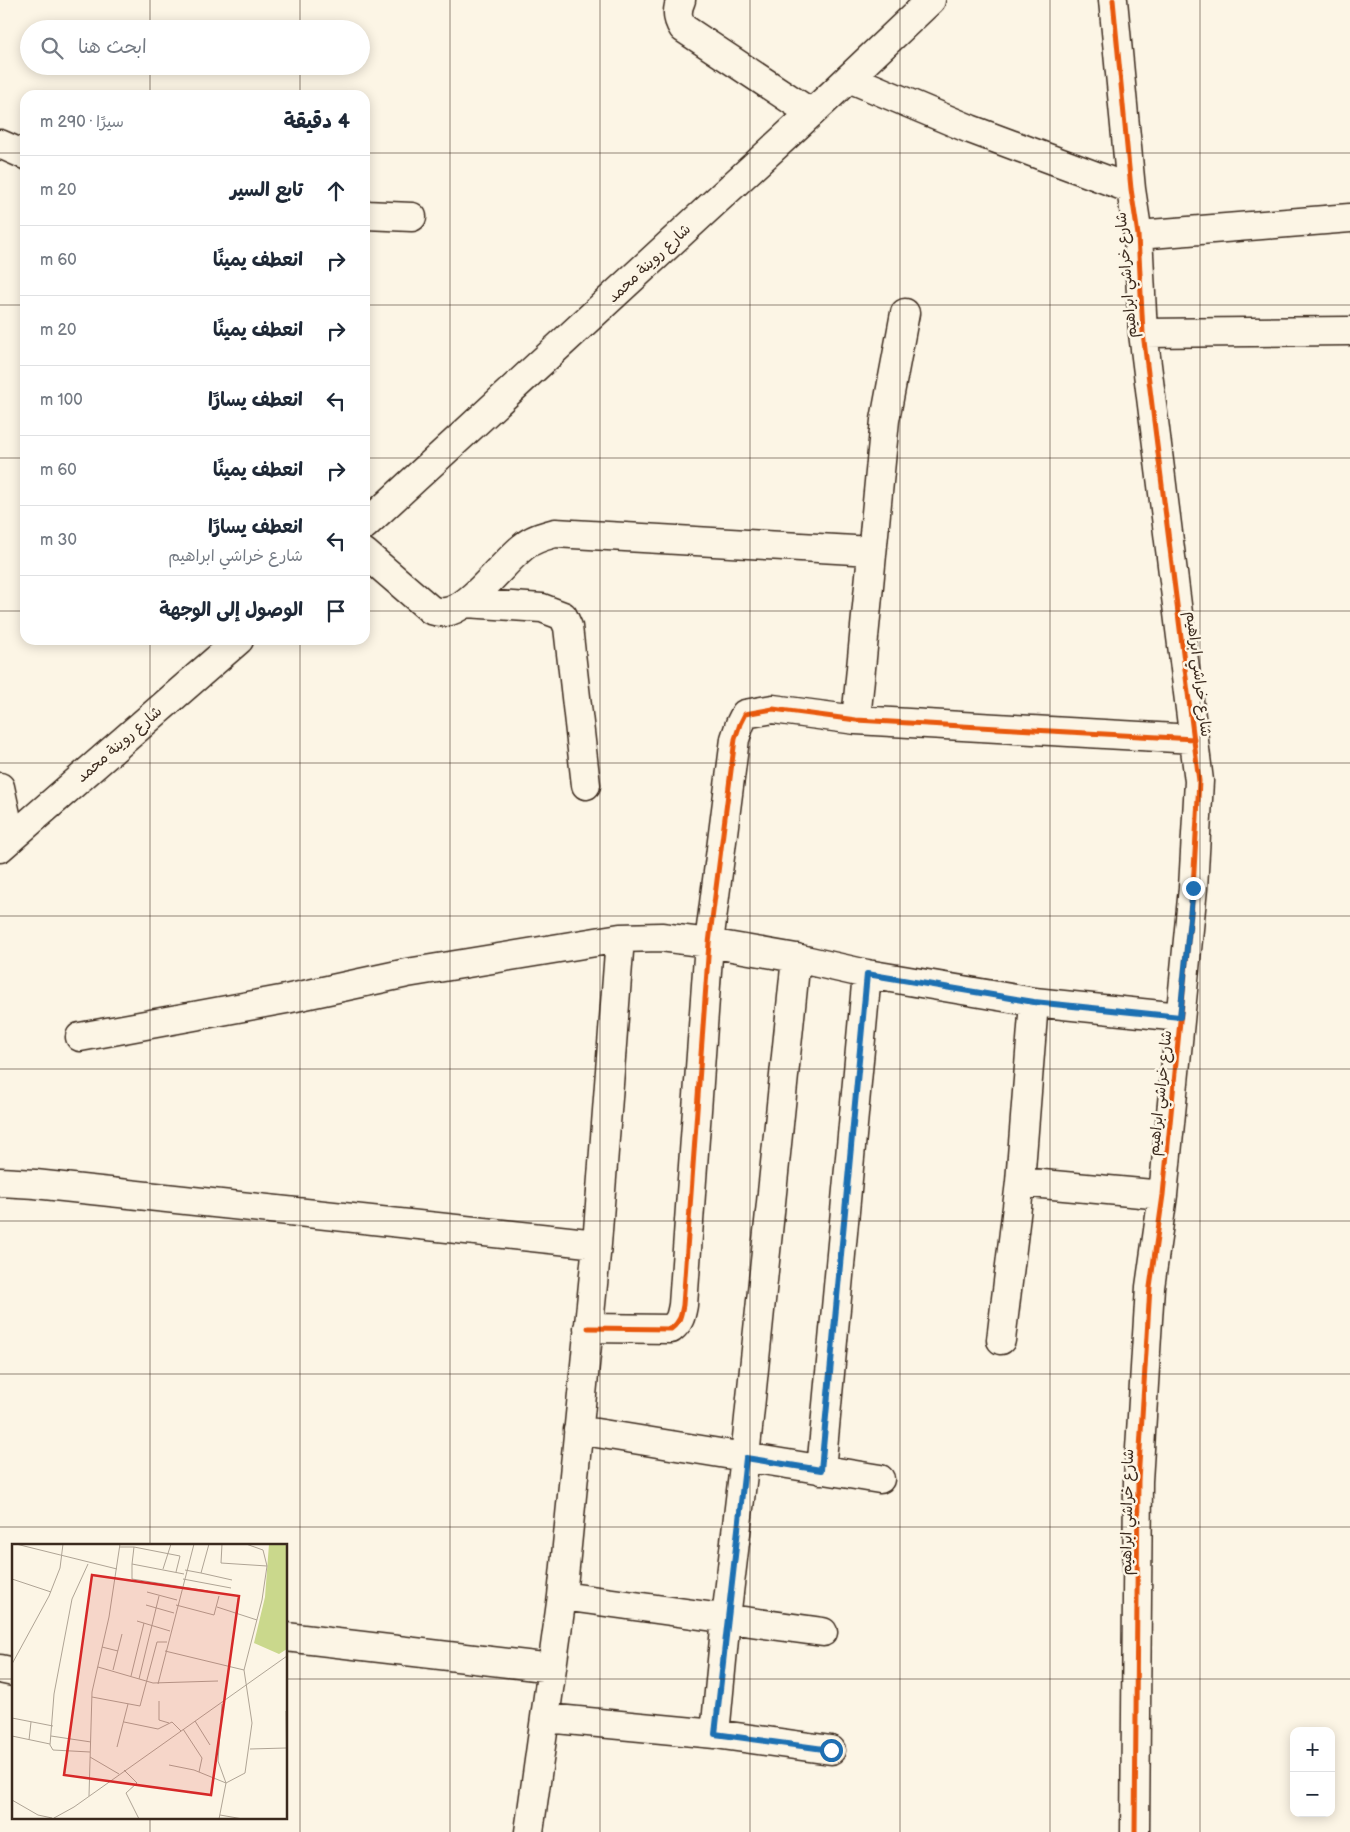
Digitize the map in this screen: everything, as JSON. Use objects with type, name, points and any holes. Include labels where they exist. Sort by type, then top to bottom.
[{"type":"street","points":[[681,0],[678,6],[678,20],[683,28],[811,113]]},
{"type":"street","name":"شارع روينة محمد","points":[[370,520],[931,0]]},
{"type":"street","name":"شارع خراشي ابراهيم","points":[[1113,0],[1131,189],[1138,235],[1143,333],[1198,781],[1194,878],[1163,1195],[1150,1287],[1138,1481],[1135,1832]]},
{"type":"street","points":[[849,78],[970,129],[1131,189]]},
{"type":"street","points":[[0,144],[20,153]]},
{"type":"street","points":[[370,215],[412,217]]},
{"type":"street","points":[[1138,235],[1350,218]]},
{"type":"street","points":[[856,720],[884,420],[905,313]]},
{"type":"street","points":[[1143,333],[1350,331]]},
{"type":"street","points":[[370,557],[431,610],[438,612],[450,611],[465,603],[524,546],[537,538],[555,533],[872,551]]},
{"type":"street","points":[[465,603],[542,608],[563,616],[568,628],[586,785]]},
{"type":"street","name":"شارع روينة محمد","points":[[6,843],[229,645]]},
{"type":"street","points":[[588,1328],[671,1330],[679,1323],[683,1305],[709,943],[735,739],[745,714],[772,709],[856,720],[1194,739]]},
{"type":"street","points":[[0,787],[6,843]]},
{"type":"street","points":[[80,1037],[286,999],[407,973],[620,938],[661,937],[796,958],[867,974],[1034,1002],[1180,1017]]},
{"type":"street","points":[[529,1832],[562,1596],[597,1244],[620,938]]},
{"type":"street","points":[[715,1734],[726,1618],[746,1458],[796,958]]},
{"type":"street","points":[[821,1470],[867,974]]},
{"type":"street","points":[[1000,1340],[1020,1182],[1034,1002]]},
{"type":"street","points":[[0,1182],[597,1244]]},
{"type":"street","points":[[1020,1182],[1163,1195]]},
{"type":"street","points":[[578,1430],[880,1480]]},
{"type":"street","points":[[562,1596],[823,1632]]},
{"type":"street","points":[[288,1637],[552,1668]]},
{"type":"street","points":[[546,1718],[715,1734],[831,1750]]},
{"type":"cycle path","points":[[1113,0],[1131,189],[1138,235],[1143,333],[1199,781],[1193,888],[1163,1195],[1150,1287],[1138,1481],[1135,1832]]},
{"type":"cycle path","points":[[588,1328],[671,1329],[678,1321],[682,1312],[709,943],[735,739],[745,714],[773,709],[856,720],[1194,739]]},
{"type":"route","points":[[831,1750],[715,1734],[726,1618],[746,1458],[821,1470],[867,974],[1034,1002],[1180,1017],[1193,888]]}]
